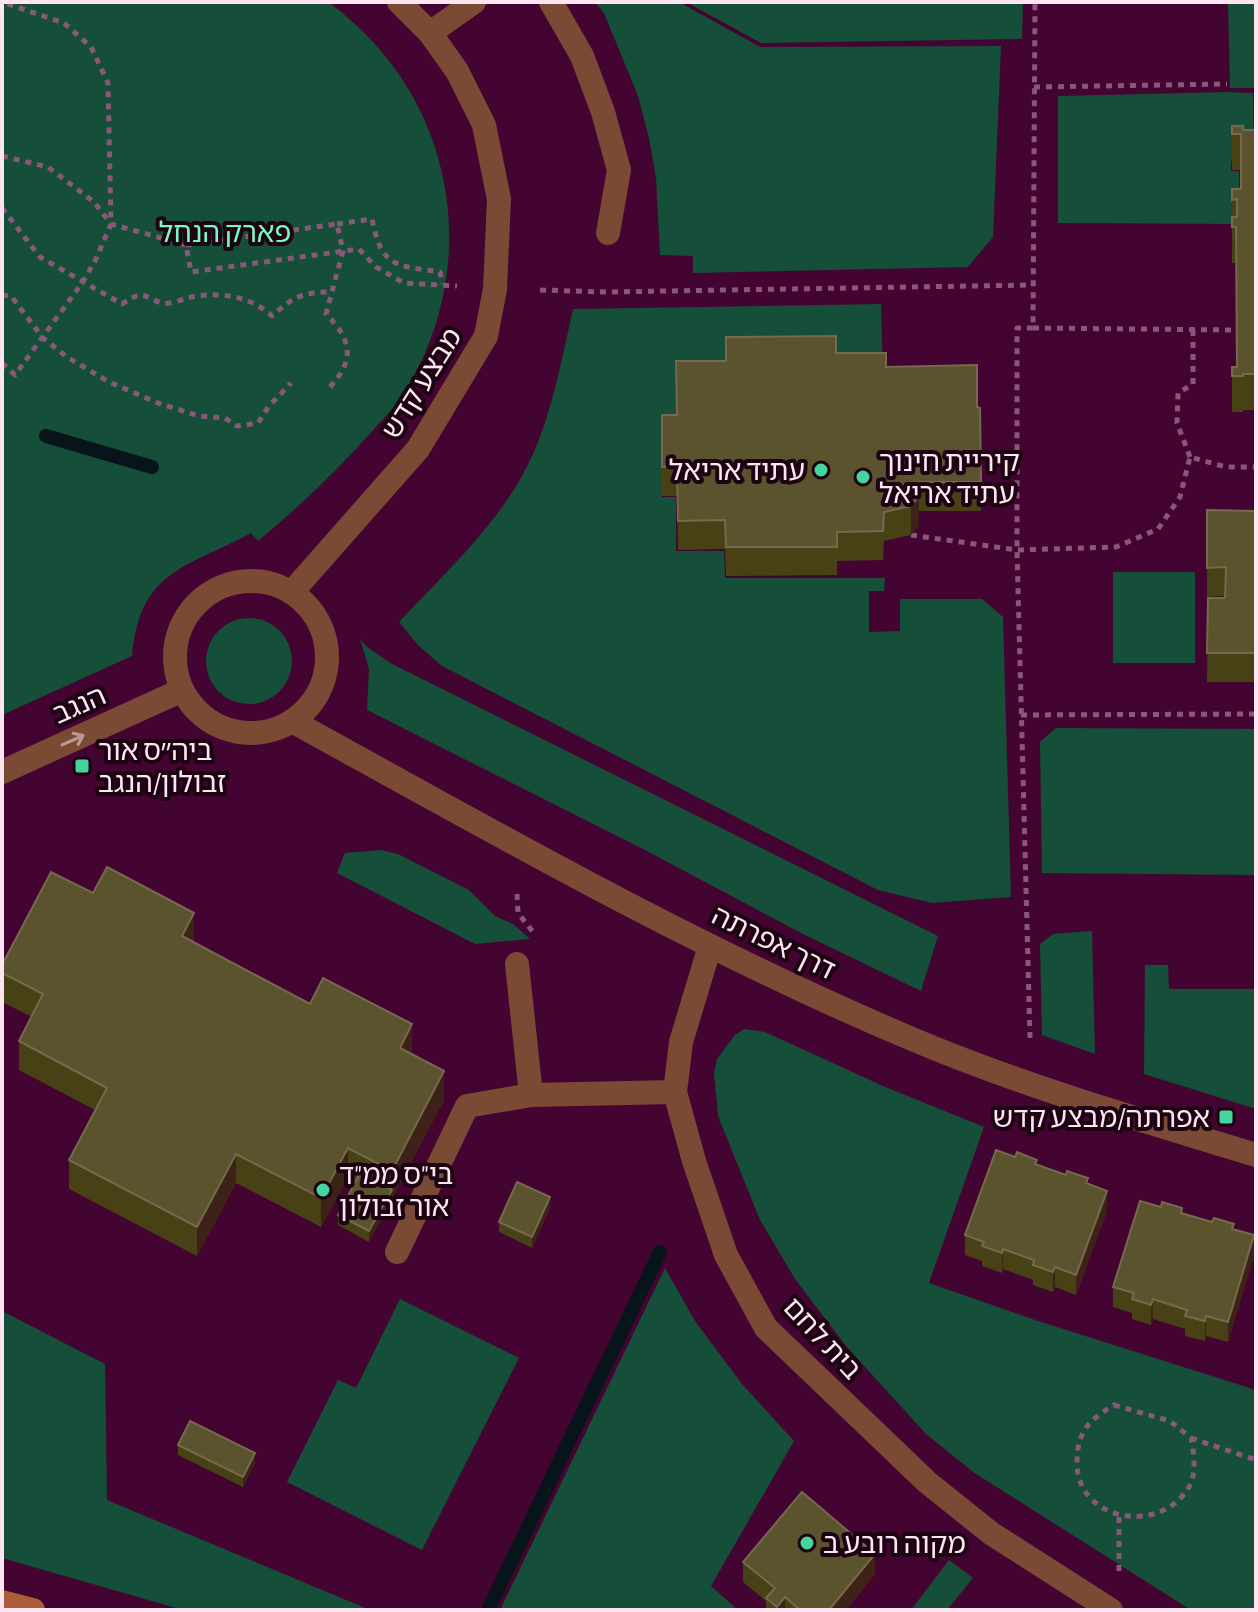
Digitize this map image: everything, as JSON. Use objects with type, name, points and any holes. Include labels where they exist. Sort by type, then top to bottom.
[{"type":"main road","points":[[2,1602],[33,1610]]},
{"type":"street","name":"מבצע קדש","points":[[292,592],[418,449],[486,336],[498,264],[499,199],[484,125],[457,71],[430,33],[399,2]]},
{"type":"street","points":[[430,33],[474,2]]},
{"type":"street","points":[[551,2],[582,56],[603,112],[619,170],[608,233]]},
{"type":"street","points":[[241,581],[268,582],[292,592],[312,610],[324,634],[328,653],[324,680],[312,703],[292,721],[269,731],[243,733],[217,725],[197,713],[180,691],[174,663],[177,636],[188,612],[207,594],[241,581]]},
{"type":"street","name":"הנגב","points":[[2,772],[180,691]]},
{"type":"street","name":"דרך אפרתה","points":[[292,721],[710,946],[914,1040],[1121,1114],[1256,1155]]},
{"type":"street","name":"בית לחם","points":[[710,946],[681,1042],[675,1092],[694,1161],[726,1255],[766,1328],[927,1482],[992,1534],[1111,1610]]},
{"type":"street","points":[[517,964],[531,1095]]},
{"type":"street","points":[[397,1252],[467,1106],[531,1095],[675,1092]]},
{"type":"path","points":[[2,2],[64,23],[91,47],[108,83],[111,224],[82,283],[15,375],[2,363]]},
{"type":"path","points":[[1033,328],[1035,2]]},
{"type":"path","points":[[1034,87],[1227,84]]},
{"type":"path","points":[[2,156],[48,167],[94,202],[111,224],[186,245],[372,219],[378,247],[388,259],[408,267],[440,272],[442,284]]},
{"type":"path","points":[[2,208],[40,257],[122,304],[143,294],[155,297],[163,304],[196,296],[227,294],[246,300],[272,316],[291,299],[304,294],[331,292]]},
{"type":"path","points":[[328,389],[343,373],[348,348],[340,328],[326,314],[343,251],[337,224]]},
{"type":"path","points":[[186,245],[191,272],[359,249],[376,267],[404,283],[457,286]]},
{"type":"path","points":[[540,290],[605,292],[1032,285]]},
{"type":"path","points":[[2,295],[11,296],[43,338],[67,357],[109,382],[199,416],[225,418],[237,426],[258,423],[291,383]]},
{"type":"path","points":[[1030,1038],[1017,550],[1017,328],[1237,330]]},
{"type":"path","points":[[911,535],[1017,550],[1116,547],[1158,529],[1180,497],[1190,457],[1177,423],[1177,408],[1178,393],[1193,384],[1193,329]]},
{"type":"path","points":[[1190,457],[1226,467],[1256,467]]},
{"type":"path","points":[[1021,715],[1256,714]]},
{"type":"path","points":[[1191,1438],[1195,1461],[1190,1486],[1177,1500],[1145,1517],[1119,1516],[1093,1503],[1077,1478],[1077,1447],[1089,1421],[1114,1405],[1170,1421],[1191,1438],[1256,1460]]},
{"type":"path","points":[[1118,1575],[1119,1516]]},
{"type":"green space","name":"פארק הנחל","points":[[2,2],[328,2],[371,40],[405,84],[429,132],[444,183],[449,236],[444,290],[429,344],[400,399],[361,443],[319,487],[258,541],[251,533],[187,564],[156,588],[145,605],[137,627],[132,656],[2,715]]},
{"type":"green space","points":[[595,2],[679,2],[760,47],[1001,46],[993,237],[968,267],[693,273],[693,256],[660,255],[656,178],[649,138],[638,96],[604,13]]},
{"type":"green space","points":[[686,2],[1023,2],[1022,39],[761,43]]},
{"type":"green space","points":[[1228,2],[1256,2],[1256,88],[1230,88]]},
{"type":"green space","points":[[1253,93],[1254,160],[1231,161],[1231,171],[1239,171],[1240,224],[1058,223],[1058,96]]},
{"type":"green space","points":[[881,304],[883,380],[676,389],[676,443],[662,443],[662,497],[676,497],[676,551],[724,551],[725,578],[885,578],[884,591],[869,591],[869,632],[900,631],[900,599],[982,599],[1003,617],[1011,897],[932,903],[878,890],[442,666],[419,646],[399,622],[477,539],[518,483],[546,421],[573,309]]},
{"type":"green space","points":[[1113,572],[1195,572],[1195,663],[1113,663]]},
{"type":"green space","points":[[241,618],[257,618],[280,630],[289,644],[292,661],[289,678],[280,692],[257,704],[241,704],[225,697],[213,685],[206,669],[206,653],[213,637],[225,625]]},
{"type":"green space","points":[[360,639],[392,664],[938,936],[921,991],[805,935],[641,848],[367,710],[369,669]]},
{"type":"green space","points":[[1056,728],[1256,729],[1256,875],[1042,873],[1040,742]]},
{"type":"green space","points":[[381,850],[398,854],[469,890],[495,916],[513,924],[530,939],[475,944],[337,873],[345,853]]},
{"type":"green space","points":[[1092,931],[1095,1054],[1042,1035],[1040,944],[1053,934]]},
{"type":"green space","points":[[1145,965],[1168,965],[1169,989],[1256,989],[1256,1109],[1144,1074]]},
{"type":"green space","points":[[744,1029],[765,1032],[883,1086],[984,1127],[929,1283],[1256,1390],[1256,1610],[1191,1610],[973,1472],[926,1434],[846,1346],[795,1279],[760,1220],[718,1116],[714,1073],[717,1059],[735,1035]]},
{"type":"green space","points":[[665,1268],[695,1321],[742,1384],[794,1441],[711,1586],[738,1610],[500,1610]]},
{"type":"green space","points":[[400,1299],[519,1358],[422,1550],[287,1482],[338,1380],[356,1388]]},
{"type":"green space","points":[[2,1311],[105,1364],[107,1500],[370,1610],[183,1610],[2,1558]]},
{"type":"green space","points":[[949,1560],[973,1578],[947,1610],[911,1610]]},
{"type":"building","points":[[1232,126],[1256,130],[1256,374],[1243,376],[1232,376],[1232,367],[1237,367],[1236,227],[1232,227],[1232,217],[1237,217],[1237,199],[1232,200],[1232,189],[1241,189],[1241,134],[1232,134]]},
{"type":"building","name":"עתיד אריאל","points":[[836,336],[836,353],[886,353],[886,367],[977,365],[981,482],[919,482],[919,496],[911,506],[884,512],[883,531],[837,532],[837,547],[726,547],[725,520],[678,521],[677,467],[662,467],[662,415],[677,415],[676,361],[726,361],[726,337]]},
{"type":"building","points":[[1207,510],[1256,511],[1256,653],[1207,653],[1208,598],[1225,598],[1226,567],[1207,568]]},
{"type":"building","points":[[107,867],[194,913],[182,936],[310,1004],[323,978],[412,1024],[400,1048],[444,1071],[392,1171],[348,1148],[321,1198],[236,1154],[197,1227],[69,1160],[107,1088],[19,1041],[43,994],[2,973],[2,965],[51,872],[93,893]]},
{"type":"building","points":[[996,1150],[1015,1157],[1017,1152],[1037,1160],[1035,1164],[1066,1175],[1067,1171],[1088,1178],[1086,1183],[1107,1191],[1076,1275],[1055,1267],[1053,1272],[1033,1265],[1034,1260],[1003,1249],[1002,1253],[982,1246],[984,1242],[965,1235]]},
{"type":"building","points":[[360,1173],[392,1190],[369,1231],[338,1215]]},
{"type":"building","points":[[517,1182],[550,1197],[532,1237],[499,1222]]},
{"type":"building","points":[[1140,1201],[1161,1207],[1162,1202],[1182,1208],[1181,1213],[1212,1222],[1214,1218],[1234,1224],[1232,1229],[1254,1235],[1228,1322],[1206,1316],[1205,1321],[1185,1316],[1187,1310],[1153,1299],[1151,1305],[1132,1299],[1134,1293],[1113,1287]]},
{"type":"building","points":[[190,1421],[255,1453],[243,1477],[178,1445]]},
{"type":"building","name":"מקוה רובע ב","points":[[802,1492],[875,1554],[829,1610],[800,1610],[785,1597],[777,1607],[766,1598],[775,1588],[743,1562]]},
{"type":"waterway","points":[[46,436],[152,467]]},
{"type":"waterway","points":[[488,1610],[660,1252]]},
{"type":"place","name":"עתיד אריאל","points":[[821,470]]},
{"type":"place","name":"קיריית חינוך עתיד אריאל","points":[[863,477]]},
{"type":"place","name":"ביה״ס אור זבולון/הנגב","points":[[82,766]]},
{"type":"place","name":"אפרתה/מבצע קדש","points":[[1226,1117]]},
{"type":"place","name":"בי\"ס ממ\"ד אור זבולון","points":[[323,1190]]},
{"type":"place","name":"מקוה רובע ב","points":[[807,1543]]}]
